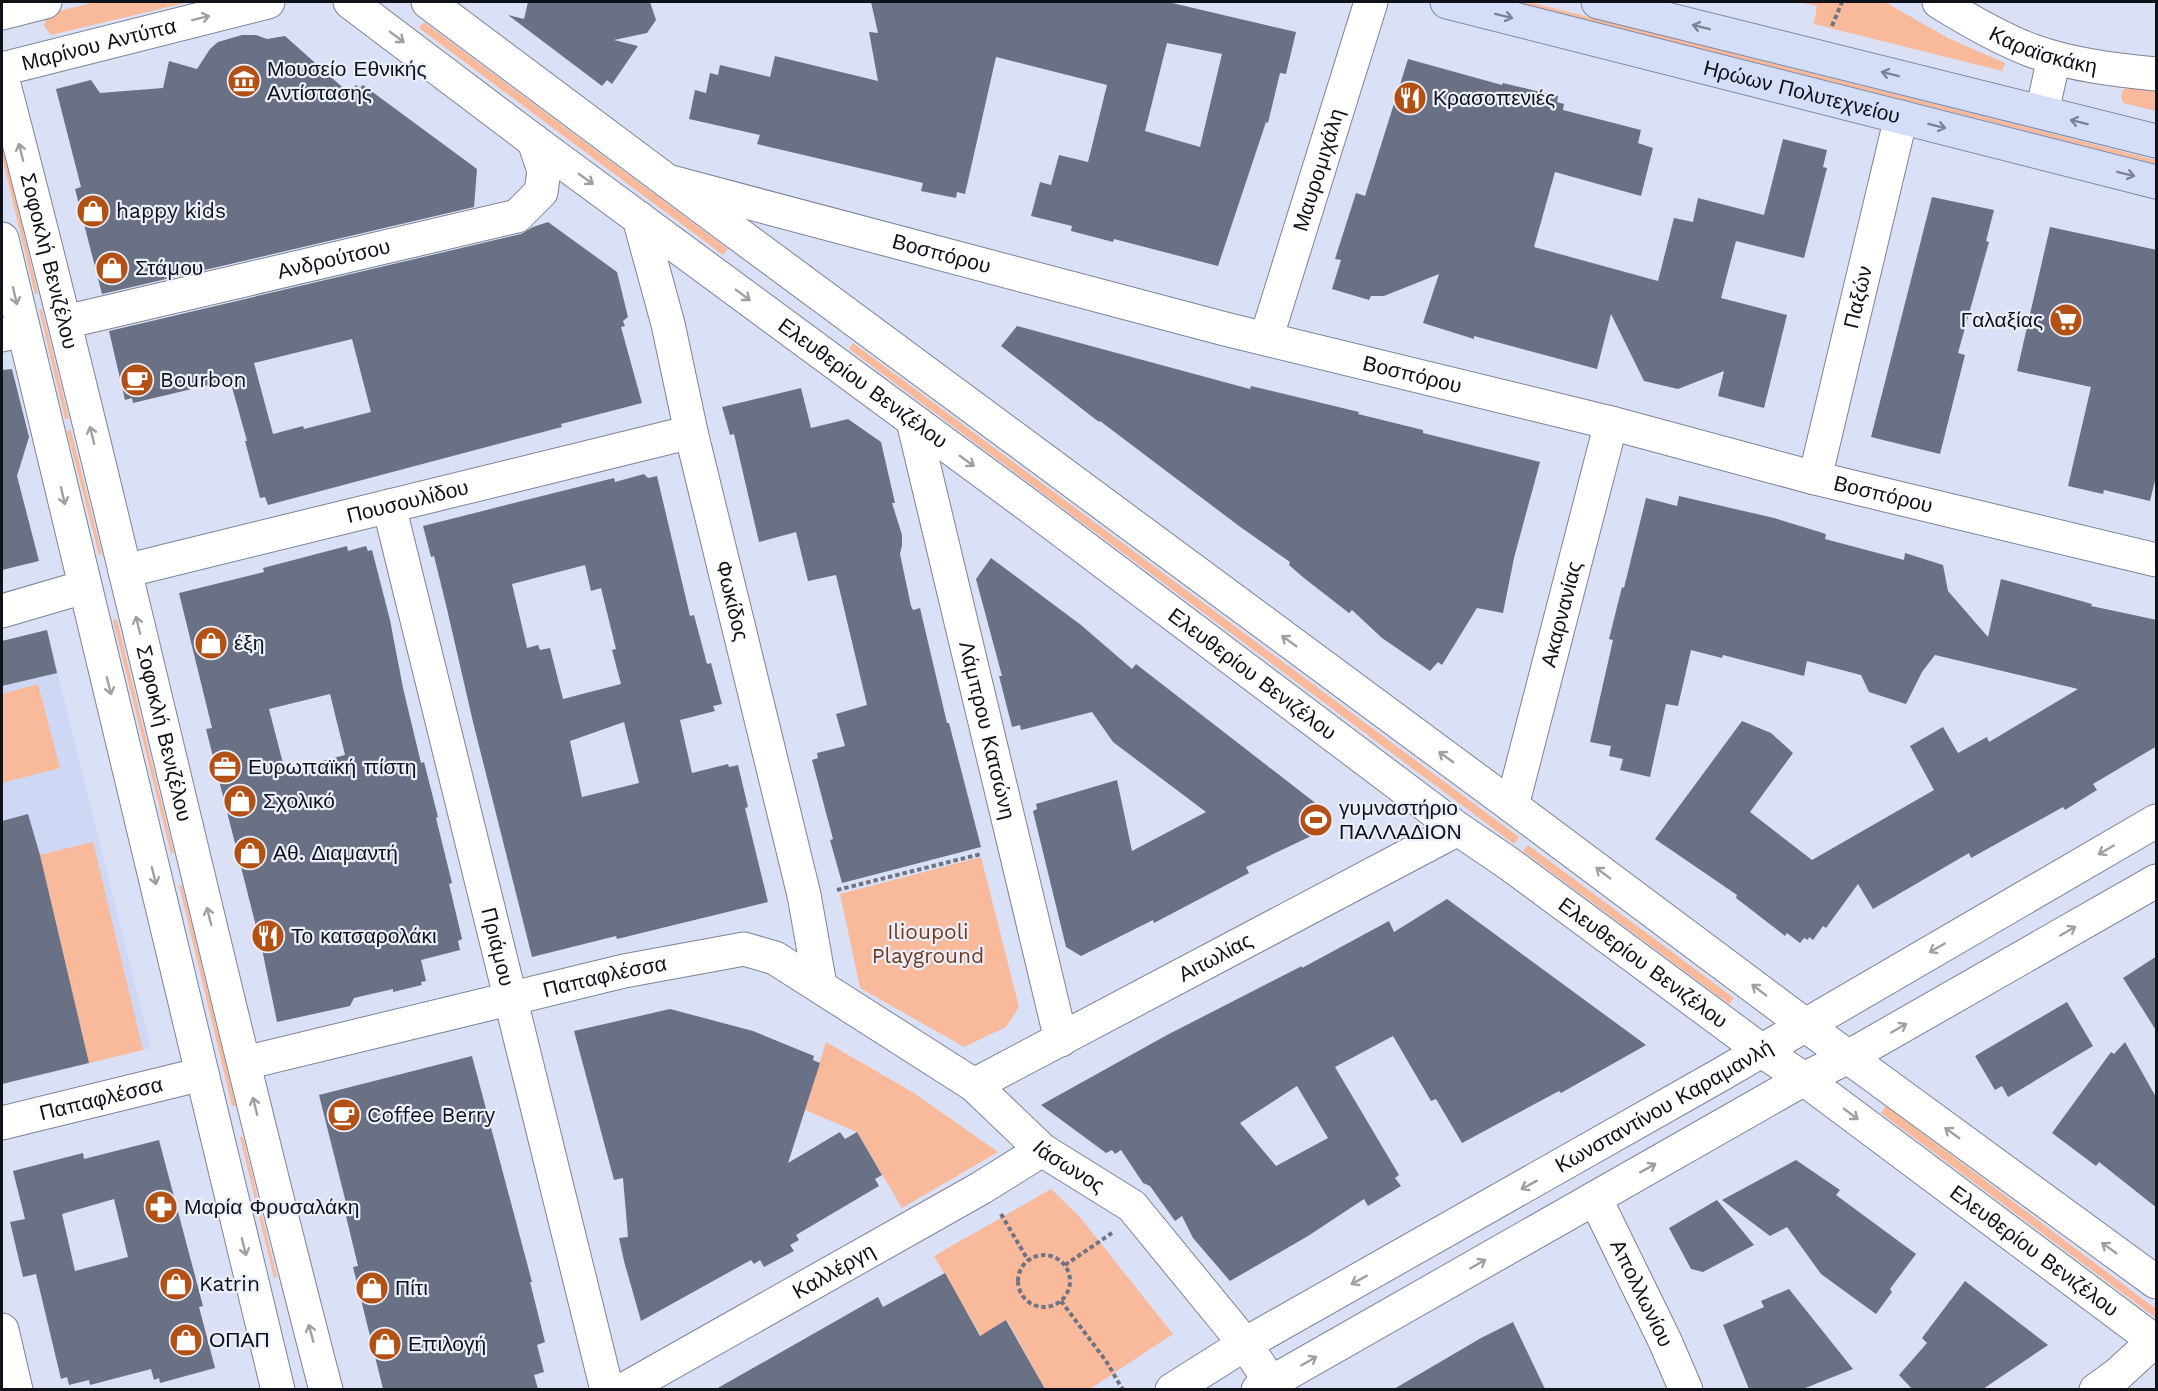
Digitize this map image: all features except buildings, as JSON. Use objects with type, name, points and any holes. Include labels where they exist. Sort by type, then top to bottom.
[{"type":"main road","name":"Ηρώων Πολυτεχνείου","points":[[1447,2],[2157,182]]},
{"type":"main road","name":"Ηρώων Πολυτεχνείου","points":[[1598,2],[2157,141]]},
{"type":"street","points":[[2,13],[45,2]]},
{"type":"street","name":"Μαρίνου Αντύπα","points":[[2,69],[268,2]]},
{"type":"street","name":"Ελευθερίου Βενιζέλου","points":[[350,2],[534,141],[1070,537],[1458,829],[1508,863],[1762,1051],[1804,1079],[2155,1342]]},
{"type":"street","points":[[428,2],[1848,1057],[2157,1282]]},
{"type":"street","name":"Μαυρομιχάλη","points":[[1266,339],[1371,2]]},
{"type":"street","name":"Καραϊσκάκη","points":[[1938,2],[1999,36],[2054,58],[2157,74]]},
{"type":"street","points":[[2042,112],[2054,58]]},
{"type":"street","name":"Σοφοκλή Βενιζέλου","points":[[2,77],[65,322],[326,1389]]},
{"type":"street","name":"Παξών","points":[[1815,478],[1901,117]]},
{"type":"street","name":"Ανδρούτσου","points":[[65,322],[517,216],[541,192],[544,171],[534,141]]},
{"type":"street","name":"Βοσπόρου","points":[[667,181],[1266,339],[1611,423],[1815,478],[2157,560]]},
{"type":"street","name":"Φωκίδος","points":[[639,218],[668,324],[691,432],[804,895],[820,985]]},
{"type":"street","name":"Σοφοκλή Βενιζέλου","points":[[2,239],[12,332],[84,587],[278,1389]]},
{"type":"street","name":"Λάμπρου Κατσώνη","points":[[913,421],[1061,1040]]},
{"type":"street","name":"Ακαρνανίας","points":[[1512,806],[1611,423]]},
{"type":"street","name":"Πουσουλίδου","points":[[125,571],[691,432]]},
{"type":"street","name":"Πριάμου","points":[[389,506],[607,1389]]},
{"type":"street","points":[[2,611],[84,587]]},
{"type":"street","name":"Κωνσταντίνου Καραμανλή","points":[[1172,1389],[1245,1344],[1762,1051],[2157,820]]},
{"type":"street","name":"Αιτωλίας","points":[[974,1085],[1458,829]]},
{"type":"street","name":"Κωνσταντίνου Καραμανλή","points":[[1269,1387],[1595,1198],[2157,881]]},
{"type":"street","name":"Παπαφλέσσα","points":[[245,1064],[624,971],[744,949],[775,958],[820,985]]},
{"type":"street","name":"Ιάσωνος","points":[[820,985],[974,1085],[1042,1150],[1132,1206],[1245,1344],[1269,1387]]},
{"type":"street","name":"Παπαφλέσσα","points":[[2,1123],[202,1074]]},
{"type":"street","name":"Καλλέργη","points":[[623,1389],[971,1194],[1042,1150]]},
{"type":"street","name":"Απολλωνίου","points":[[1595,1198],[1686,1389]]},
{"type":"street","points":[[2,1330],[16,1389]]},
{"type":"street","points":[[2096,1389],[2155,1342]]},
{"type":"path","points":[[834,891],[981,854]]},
{"type":"path","points":[[997,1208],[1028,1260]]},
{"type":"path","points":[[1065,1265],[1112,1233]]},
{"type":"path","points":[[1040,1254],[1048,1254],[1056,1257],[1065,1265],[1071,1275],[1071,1284],[1061,1301],[1048,1307],[1039,1307],[1030,1304],[1023,1297],[1019,1289],[1019,1271],[1028,1260],[1040,1254]]},
{"type":"path","points":[[1061,1301],[1106,1361],[1123,1389]]},
{"type":"shaded area","points":[[47,630],[151,1048],[2,1084],[2,641]]},
{"type":"green space","points":[[95,2],[189,2],[51,35],[44,26],[47,14]]},
{"type":"green space","points":[[1516,2],[1529,2],[2156,160],[2156,164]]},
{"type":"green space","points":[[1798,2],[1885,2],[1948,38],[2005,63],[2002,71],[1814,24],[1817,6]]},
{"type":"green space","points":[[424,22],[728,249],[723,255],[419,28]]},
{"type":"green space","points":[[2128,88],[2156,90],[2156,111],[2123,103],[2121,96],[2123,90]]},
{"type":"green space","points":[[2,143],[38,293],[35,294],[2,157]]},
{"type":"green space","points":[[39,309],[42,309],[69,419],[65,419]]},
{"type":"green space","points":[[853,343],[1519,837],[1514,844],[849,349]]},
{"type":"green space","points":[[71,430],[102,554],[99,555],[67,431]]},
{"type":"green space","points":[[113,620],[117,620],[174,853],[171,854]]},
{"type":"green space","points":[[38,684],[60,768],[2,783],[2,694]]},
{"type":"green space","points":[[93,842],[143,1050],[89,1063],[40,855]]},
{"type":"green space","points":[[1528,845],[1734,998],[1729,1004],[1523,851]]},
{"type":"green space","name":"Ilioupoli Playground","points":[[981,857],[1019,1007],[1006,1027],[964,1047],[860,988],[840,894]]},
{"type":"green space","points":[[179,885],[182,885],[236,1106],[232,1106]]},
{"type":"green space","points":[[826,1042],[914,1093],[998,1152],[902,1208],[857,1132],[805,1110]]},
{"type":"green space","points":[[1886,1106],[2156,1309],[2156,1318],[1881,1113]]},
{"type":"green space","points":[[240,1137],[243,1137],[277,1277],[274,1278]]},
{"type":"green space","points":[[1051,1189],[1079,1216],[1173,1334],[1090,1389],[1045,1389],[1007,1320],[981,1336],[934,1256]]},
{"type":"place","name":"Μουσείο Εθνικής Αντίστασης","points":[[244,81]]},
{"type":"place","name":"Κρασοπενιές","points":[[1410,98]]},
{"type":"place","name":"happy kids","points":[[93,211]]},
{"type":"place","name":"Στάμου","points":[[112,268]]},
{"type":"place","name":"Γαλαξίας","points":[[2066,320]]},
{"type":"place","name":"Bourbon","points":[[137,380]]},
{"type":"place","name":"έξη","points":[[211,643]]},
{"type":"place","name":"Ευρωπαϊκή πίστη","points":[[225,767]]},
{"type":"place","name":"Σχολικό","points":[[240,801]]},
{"type":"place","name":"γυμναστήριο ΠΑΛΛΑΔΙΟΝ","points":[[1316,820]]},
{"type":"place","name":"Αθ. Διαμαντή","points":[[250,853]]},
{"type":"place","name":"Το κατσαρολάκι","points":[[268,936]]},
{"type":"place","name":"Coffee Berry","points":[[344,1115]]},
{"type":"place","name":"Μαρία Φρυσαλάκη","points":[[161,1207]]},
{"type":"place","name":"Katrin","points":[[176,1284]]},
{"type":"place","name":"Πίτι","points":[[372,1288]]},
{"type":"place","name":"ΟΠΑΠ","points":[[186,1340]]},
{"type":"place","name":"Επιλογή","points":[[385,1344]]}]
